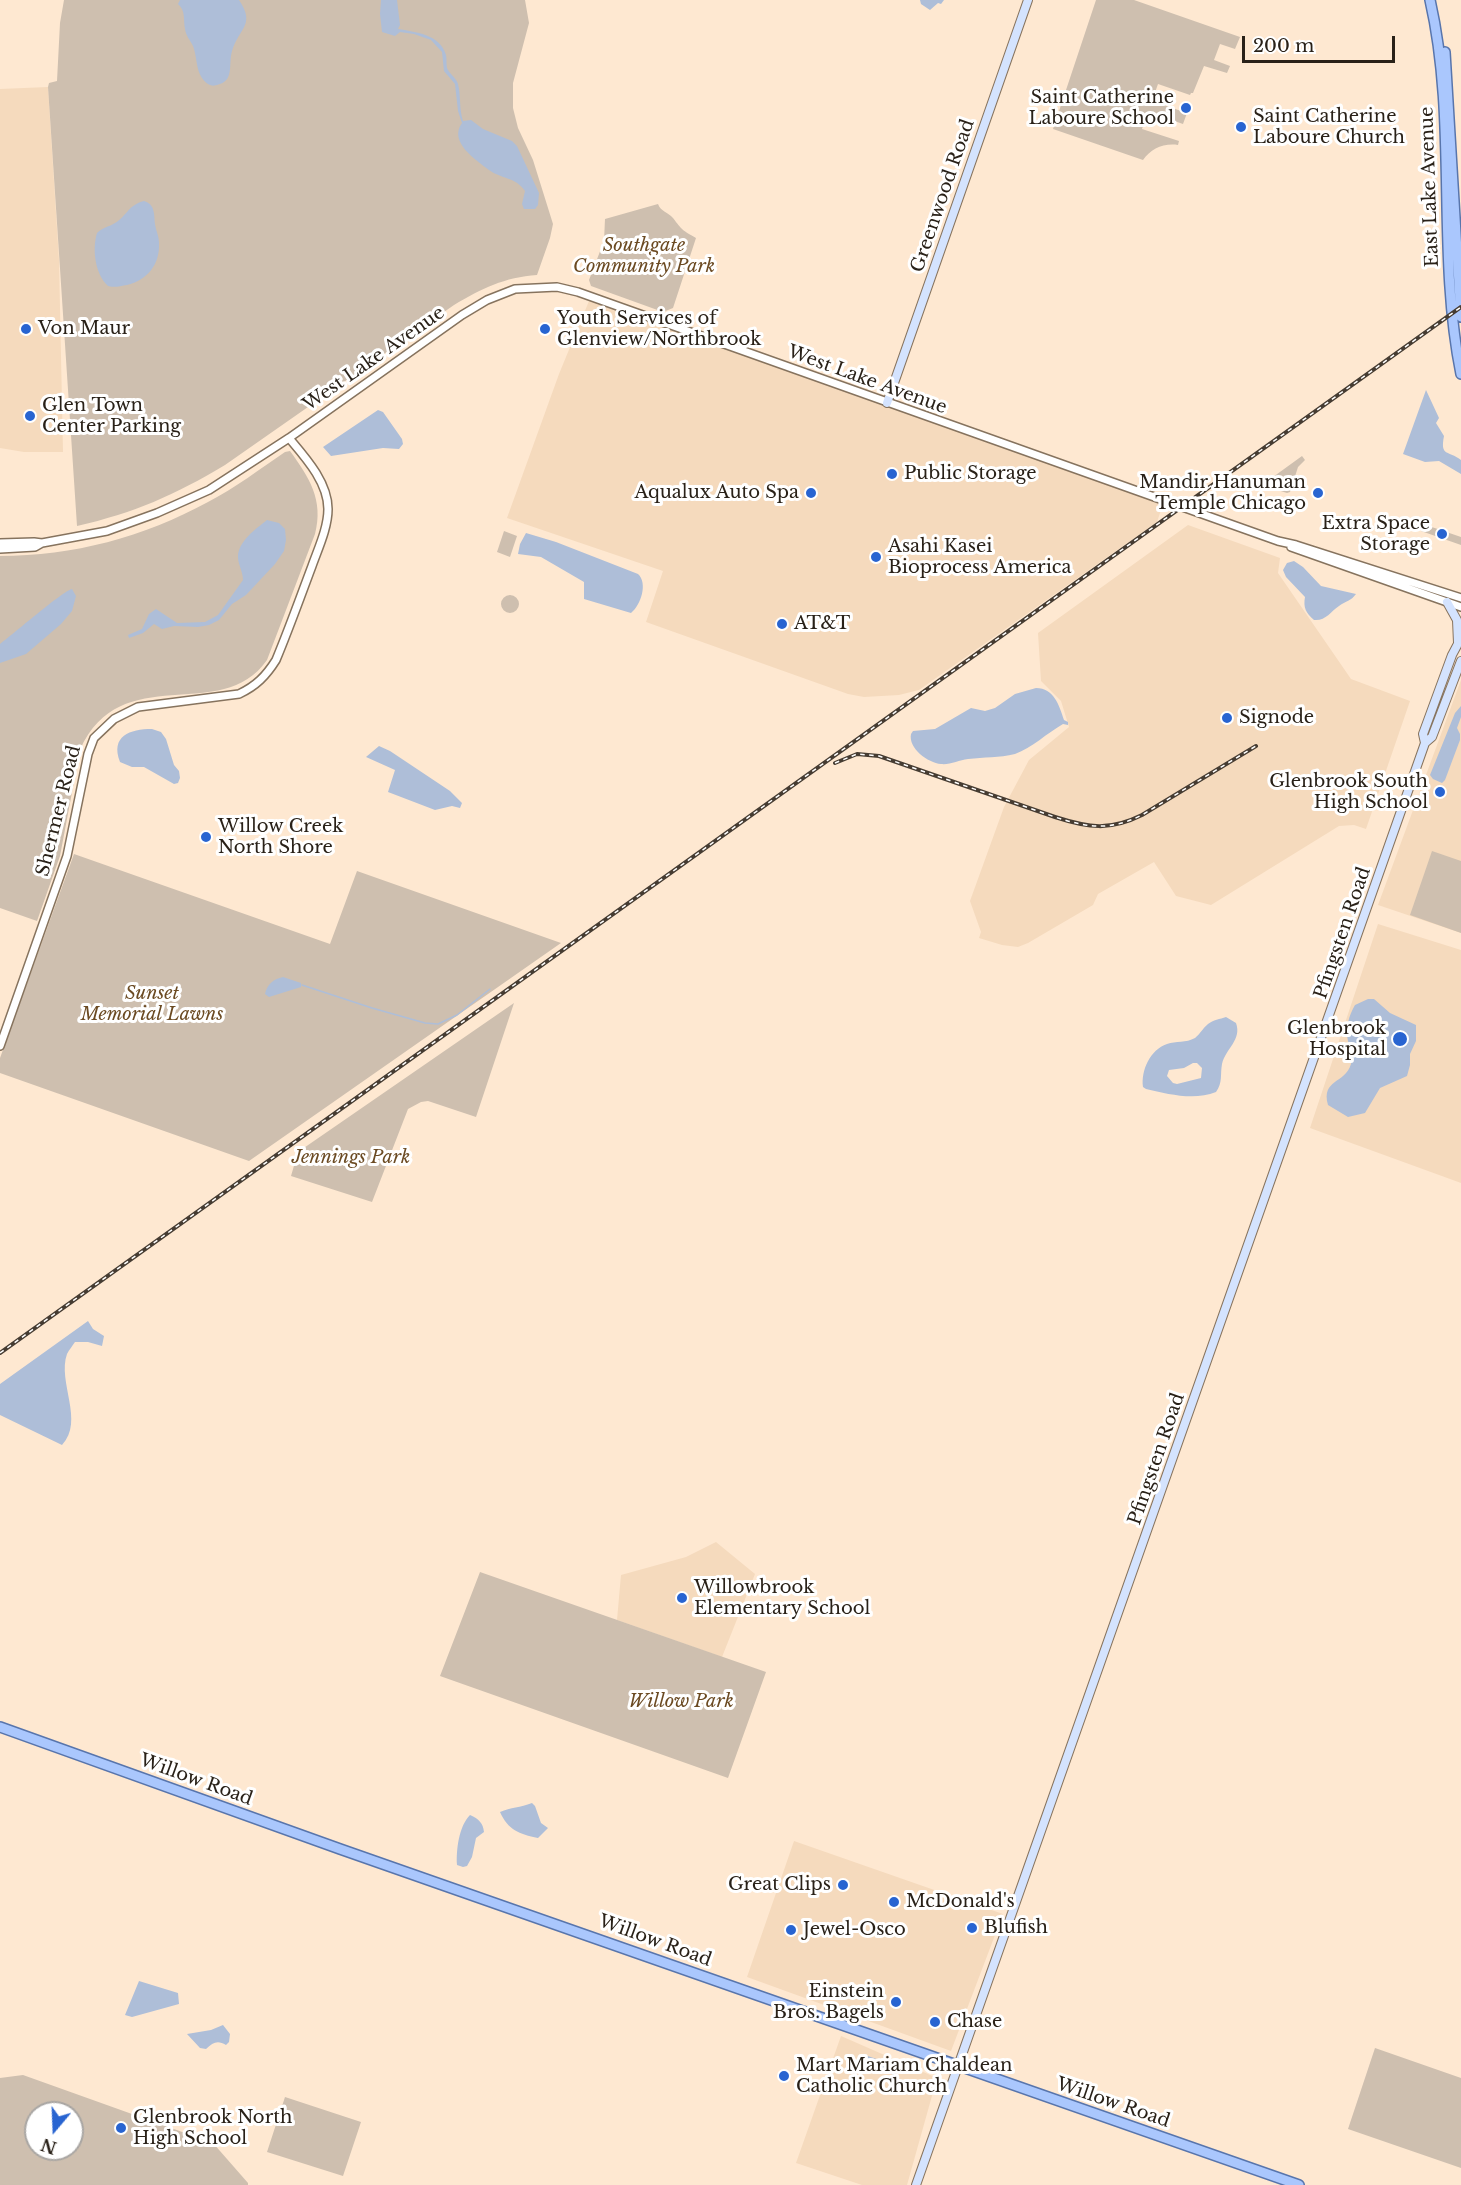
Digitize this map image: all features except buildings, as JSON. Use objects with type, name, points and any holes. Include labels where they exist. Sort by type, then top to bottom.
[{"type":"main road","name":"Greenwood Road","points":[[887,403],[1028,0]]},
{"type":"main road","name":"East Lake Avenue","points":[[1430,0],[1443,81],[1451,297],[1454,340],[1461,374]]},
{"type":"main road","name":"East Lake Avenue","points":[[1435,0],[1448,70],[1461,317]]},
{"type":"main road","points":[[1447,602],[1455,612],[1459,641]]},
{"type":"main road","name":"Pfingsten Road","points":[[1425,743],[1423,734],[1445,670],[1459,641]]},
{"type":"main road","name":"Pfingsten Road","points":[[916,2185],[1425,743],[1432,737],[1461,661]]},
{"type":"main road","name":"Willow Road","points":[[0,1727],[1299,2185]]},
{"type":"street","name":"West Lake Avenue","points":[[0,543],[42,543],[107,531],[158,513],[209,490],[289,438],[462,315],[487,300],[515,289],[557,287],[578,292],[1461,607]]},
{"type":"street","name":"Shermer Road","points":[[0,1046],[67,856],[88,754],[94,738],[114,719],[138,707],[239,694],[253,687],[267,674],[276,660],[316,556],[328,508],[325,490],[316,472],[289,438]]},
{"type":"street","name":"West Lake Avenue","points":[[1278,541],[1461,598]]},
{"type":"street","name":"West Lake Avenue","points":[[0,549],[35,547],[42,543]]},
{"type":"shaded area","points":[[48,87],[59,260],[63,452],[24,452],[0,448],[0,89]]},
{"type":"shaded area","points":[[589,301],[1163,504],[1157,522],[919,690],[899,695],[864,697],[848,694],[646,622],[663,571],[507,518],[559,374]]},
{"type":"shaded area","points":[[1188,525],[1280,558],[1278,573],[1351,679],[1410,701],[1366,829],[1354,825],[1339,826],[1211,905],[1176,896],[1154,862],[1098,894],[1093,905],[1028,943],[1018,947],[979,938],[981,932],[970,901],[1004,807],[1029,760],[1069,727],[1061,701],[1041,681],[1038,633]]},
{"type":"shaded area","name":"Glenbrook South High School","points":[[1461,680],[1461,933],[1378,905]]},
{"type":"shaded area","name":"Glenbrook Hospital","points":[[1378,924],[1461,950],[1461,1183],[1310,1128]]},
{"type":"shaded area","name":"Willowbrook Elementary School","points":[[716,1542],[755,1574],[722,1657],[617,1620],[621,1575],[686,1557]]},
{"type":"shaded area","points":[[794,1841],[1003,1914],[951,2051],[747,1977]]},
{"type":"shaded area","points":[[841,2036],[937,2078],[907,2185],[862,2185],[796,2163]]},
{"type":"green space","points":[[64,0],[525,0],[529,23],[513,83],[513,108],[518,128],[533,160],[553,224],[537,275],[514,278],[494,285],[454,305],[207,476],[136,509],[77,526],[48,87],[49,83],[57,81],[60,23]]},
{"type":"green space","points":[[1096,0],[1134,0],[1240,37],[1235,49],[1220,44],[1214,60],[1230,66],[1227,73],[1204,66],[1193,93],[1190,95],[1158,84],[1152,101],[1187,113],[1183,124],[1148,112],[1142,129],[1179,141],[1178,145],[1158,148],[1143,160],[1053,129]]},
{"type":"green space","name":"Southgate Community Park","points":[[658,204],[683,230],[696,238],[673,308],[663,312],[591,286],[589,280],[604,241],[605,219]]},
{"type":"green space","points":[[290,451],[313,490],[318,510],[317,522],[315,534],[267,660],[247,679],[224,689],[145,698],[120,706],[98,722],[80,750],[60,856],[37,921],[0,908],[0,556],[81,548],[159,525],[208,502]]},
{"type":"green space","points":[[1302,456],[1305,460],[1298,467],[1290,492],[1262,485]]},
{"type":"green space","points":[[1423,524],[1461,537],[1461,545],[1421,531]]},
{"type":"green space","points":[[504,531],[517,536],[510,557],[497,552]]},
{"type":"green space","points":[[510,595],[516,598],[519,604],[516,610],[510,613],[504,610],[501,604],[504,598]]},
{"type":"green space","points":[[1432,851],[1461,861],[1461,933],[1410,915]]},
{"type":"green space","name":"Sunset Memorial Lawns","points":[[74,854],[330,944],[357,871],[561,943],[249,1161],[0,1073],[0,1058]]},
{"type":"green space","name":"Jennings Park","points":[[514,1003],[476,1117],[428,1101],[408,1109],[372,1202],[291,1176],[298,1152]]},
{"type":"green space","name":"Willow Park","points":[[480,1572],[766,1672],[728,1778],[440,1676]]},
{"type":"green space","points":[[1375,2048],[1461,2078],[1461,2168],[1348,2129]]},
{"type":"green space","name":"Glenbrook North High School","points":[[23,2075],[213,2143],[248,2183],[248,2185],[0,2185],[0,2078]]},
{"type":"green space","points":[[285,2097],[361,2122],[343,2176],[267,2152]]},
{"type":"water","points":[[180,0],[239,0],[244,8],[245,26],[235,43],[229,76],[223,83],[214,86],[208,84],[201,76],[193,46],[187,36],[183,13],[178,4]]},
{"type":"water","points":[[381,0],[397,0],[400,25],[398,29],[426,35],[433,38],[443,48],[447,68],[458,84],[463,121],[471,120],[483,129],[512,141],[517,146],[539,193],[538,205],[535,209],[524,209],[522,204],[525,191],[521,186],[489,170],[465,150],[458,137],[462,123],[458,111],[455,84],[444,71],[442,52],[431,40],[414,34],[400,32],[395,36],[382,32]]},
{"type":"water","points":[[920,0],[944,0],[930,10],[921,4]]},
{"type":"water","points":[[144,201],[150,204],[153,210],[159,238],[159,251],[155,265],[134,283],[118,287],[108,286],[97,268],[95,246],[97,233],[119,220],[134,205]]},
{"type":"water","points":[[1426,390],[1439,418],[1436,423],[1444,436],[1444,450],[1461,460],[1461,474],[1439,461],[1425,462],[1403,454]]},
{"type":"water","points":[[378,410],[383,412],[402,439],[403,444],[399,449],[383,448],[331,456],[323,447]]},
{"type":"water","points":[[267,520],[279,523],[285,529],[284,551],[246,595],[232,604],[219,620],[198,627],[174,626],[162,629],[154,624],[143,633],[129,638],[128,635],[142,629],[149,614],[156,609],[177,623],[205,622],[218,615],[243,580],[238,557],[241,546],[248,536]]},
{"type":"water","points":[[526,533],[556,542],[638,574],[643,588],[638,605],[631,613],[584,599],[584,582],[541,557],[518,554]]},
{"type":"water","points":[[1294,561],[1321,586],[1356,594],[1325,618],[1314,620],[1306,610],[1305,597],[1286,577],[1283,570],[1287,563]]},
{"type":"water","points":[[72,589],[76,596],[72,611],[61,624],[26,654],[0,663],[0,644]]},
{"type":"water","points":[[1036,688],[1047,691],[1055,698],[1068,725],[1063,724],[1015,754],[941,764],[925,758],[913,744],[911,734],[913,731],[935,729],[971,708],[985,711],[995,708],[1015,694]]},
{"type":"water","points":[[1461,706],[1461,717],[1457,728],[1460,740],[1442,783],[1430,775],[1455,713]]},
{"type":"water","points":[[152,729],[161,732],[166,739],[174,765],[179,771],[178,783],[174,784],[144,767],[132,767],[120,762],[118,746],[120,740],[136,730]]},
{"type":"water","points":[[379,746],[450,791],[462,803],[460,808],[452,806],[435,810],[388,792],[395,770],[366,757]]},
{"type":"water","points":[[283,977],[301,983],[301,987],[269,997],[265,994],[271,982]]},
{"type":"water","points":[[1368,999],[1374,999],[1390,1013],[1416,1025],[1416,1041],[1410,1054],[1407,1076],[1380,1088],[1365,1113],[1348,1117],[1328,1105],[1328,1090],[1344,1075],[1351,1064],[1348,1022],[1355,1005]]},
{"type":"water","points":[[1226,1017],[1236,1023],[1237,1034],[1224,1058],[1216,1092],[1208,1095],[1181,1096],[1143,1087],[1145,1068],[1156,1051],[1167,1044],[1195,1038],[1208,1024]],"holes":[[[1197,1063],[1202,1068],[1201,1078],[1177,1084],[1167,1076],[1169,1070]]]},
{"type":"water","points":[[88,1321],[93,1329],[104,1336],[102,1346],[88,1342],[75,1342],[67,1354],[65,1377],[71,1425],[62,1445],[0,1415],[0,1384]]},
{"type":"water","points":[[532,1803],[541,1823],[548,1828],[538,1838],[515,1830],[500,1812]]},
{"type":"water","points":[[470,1815],[480,1822],[484,1832],[476,1838],[472,1857],[467,1866],[463,1867],[457,1865],[458,1845],[463,1825]]},
{"type":"water","points":[[139,1981],[178,1993],[179,2004],[132,2017],[125,2015]]},
{"type":"water","points":[[223,2025],[230,2034],[226,2045],[218,2042],[206,2049],[200,2048],[187,2034],[211,2030]]},
{"type":"water","points":[[862,2054],[897,2066],[894,2075],[859,2063]]},
{"type":"waterway","points":[[302,985],[372,1008],[425,1023],[438,1024],[457,1015],[490,989]]},
{"type":"railway","points":[[0,1353],[1461,307]]},
{"type":"railway","points":[[835,763],[857,754],[879,756],[1055,817],[1078,824],[1109,826],[1142,815],[1256,746]]},
{"type":"place","name":"Saint Catherine Laboure School","points":[[1186,108]]},
{"type":"place","name":"Saint Catherine Laboure Church","points":[[1241,127]]},
{"type":"place","name":"Von Maur","points":[[26,329]]},
{"type":"place","name":"Youth Services of Glenview/Northbrook","points":[[545,329]]},
{"type":"place","name":"Glen Town Center Parking","points":[[30,416]]},
{"type":"place","name":"Public Storage","points":[[892,474]]},
{"type":"place","name":"Aqualux Auto Spa","points":[[811,493]]},
{"type":"place","name":"Mandir Hanuman Temple Chicago","points":[[1318,493]]},
{"type":"place","name":"Extra Space Storage","points":[[1442,534]]},
{"type":"place","name":"Asahi Kasei Bioprocess America","points":[[876,557]]},
{"type":"place","name":"AT&T","points":[[782,624]]},
{"type":"place","name":"Signode","points":[[1227,718]]},
{"type":"place","name":"Glenbrook South High School","points":[[1440,792]]},
{"type":"place","name":"Willow Creek North Shore","points":[[206,837]]},
{"type":"place","name":"Glenbrook Hospital","points":[[1400,1039]]},
{"type":"place","name":"Willowbrook Elementary School","points":[[682,1598]]},
{"type":"place","name":"Great Clips","points":[[843,1885]]},
{"type":"place","name":"McDonald's","points":[[894,1902]]},
{"type":"place","name":"Blufish","points":[[972,1928]]},
{"type":"place","name":"Jewel-Osco","points":[[791,1930]]},
{"type":"place","name":"Einstein Bros. Bagels","points":[[896,2002]]},
{"type":"place","name":"Chase","points":[[935,2022]]},
{"type":"place","name":"Mart Mariam Chaldean Catholic Church","points":[[784,2076]]},
{"type":"place","name":"Glenbrook North High School","points":[[121,2128]]}]
